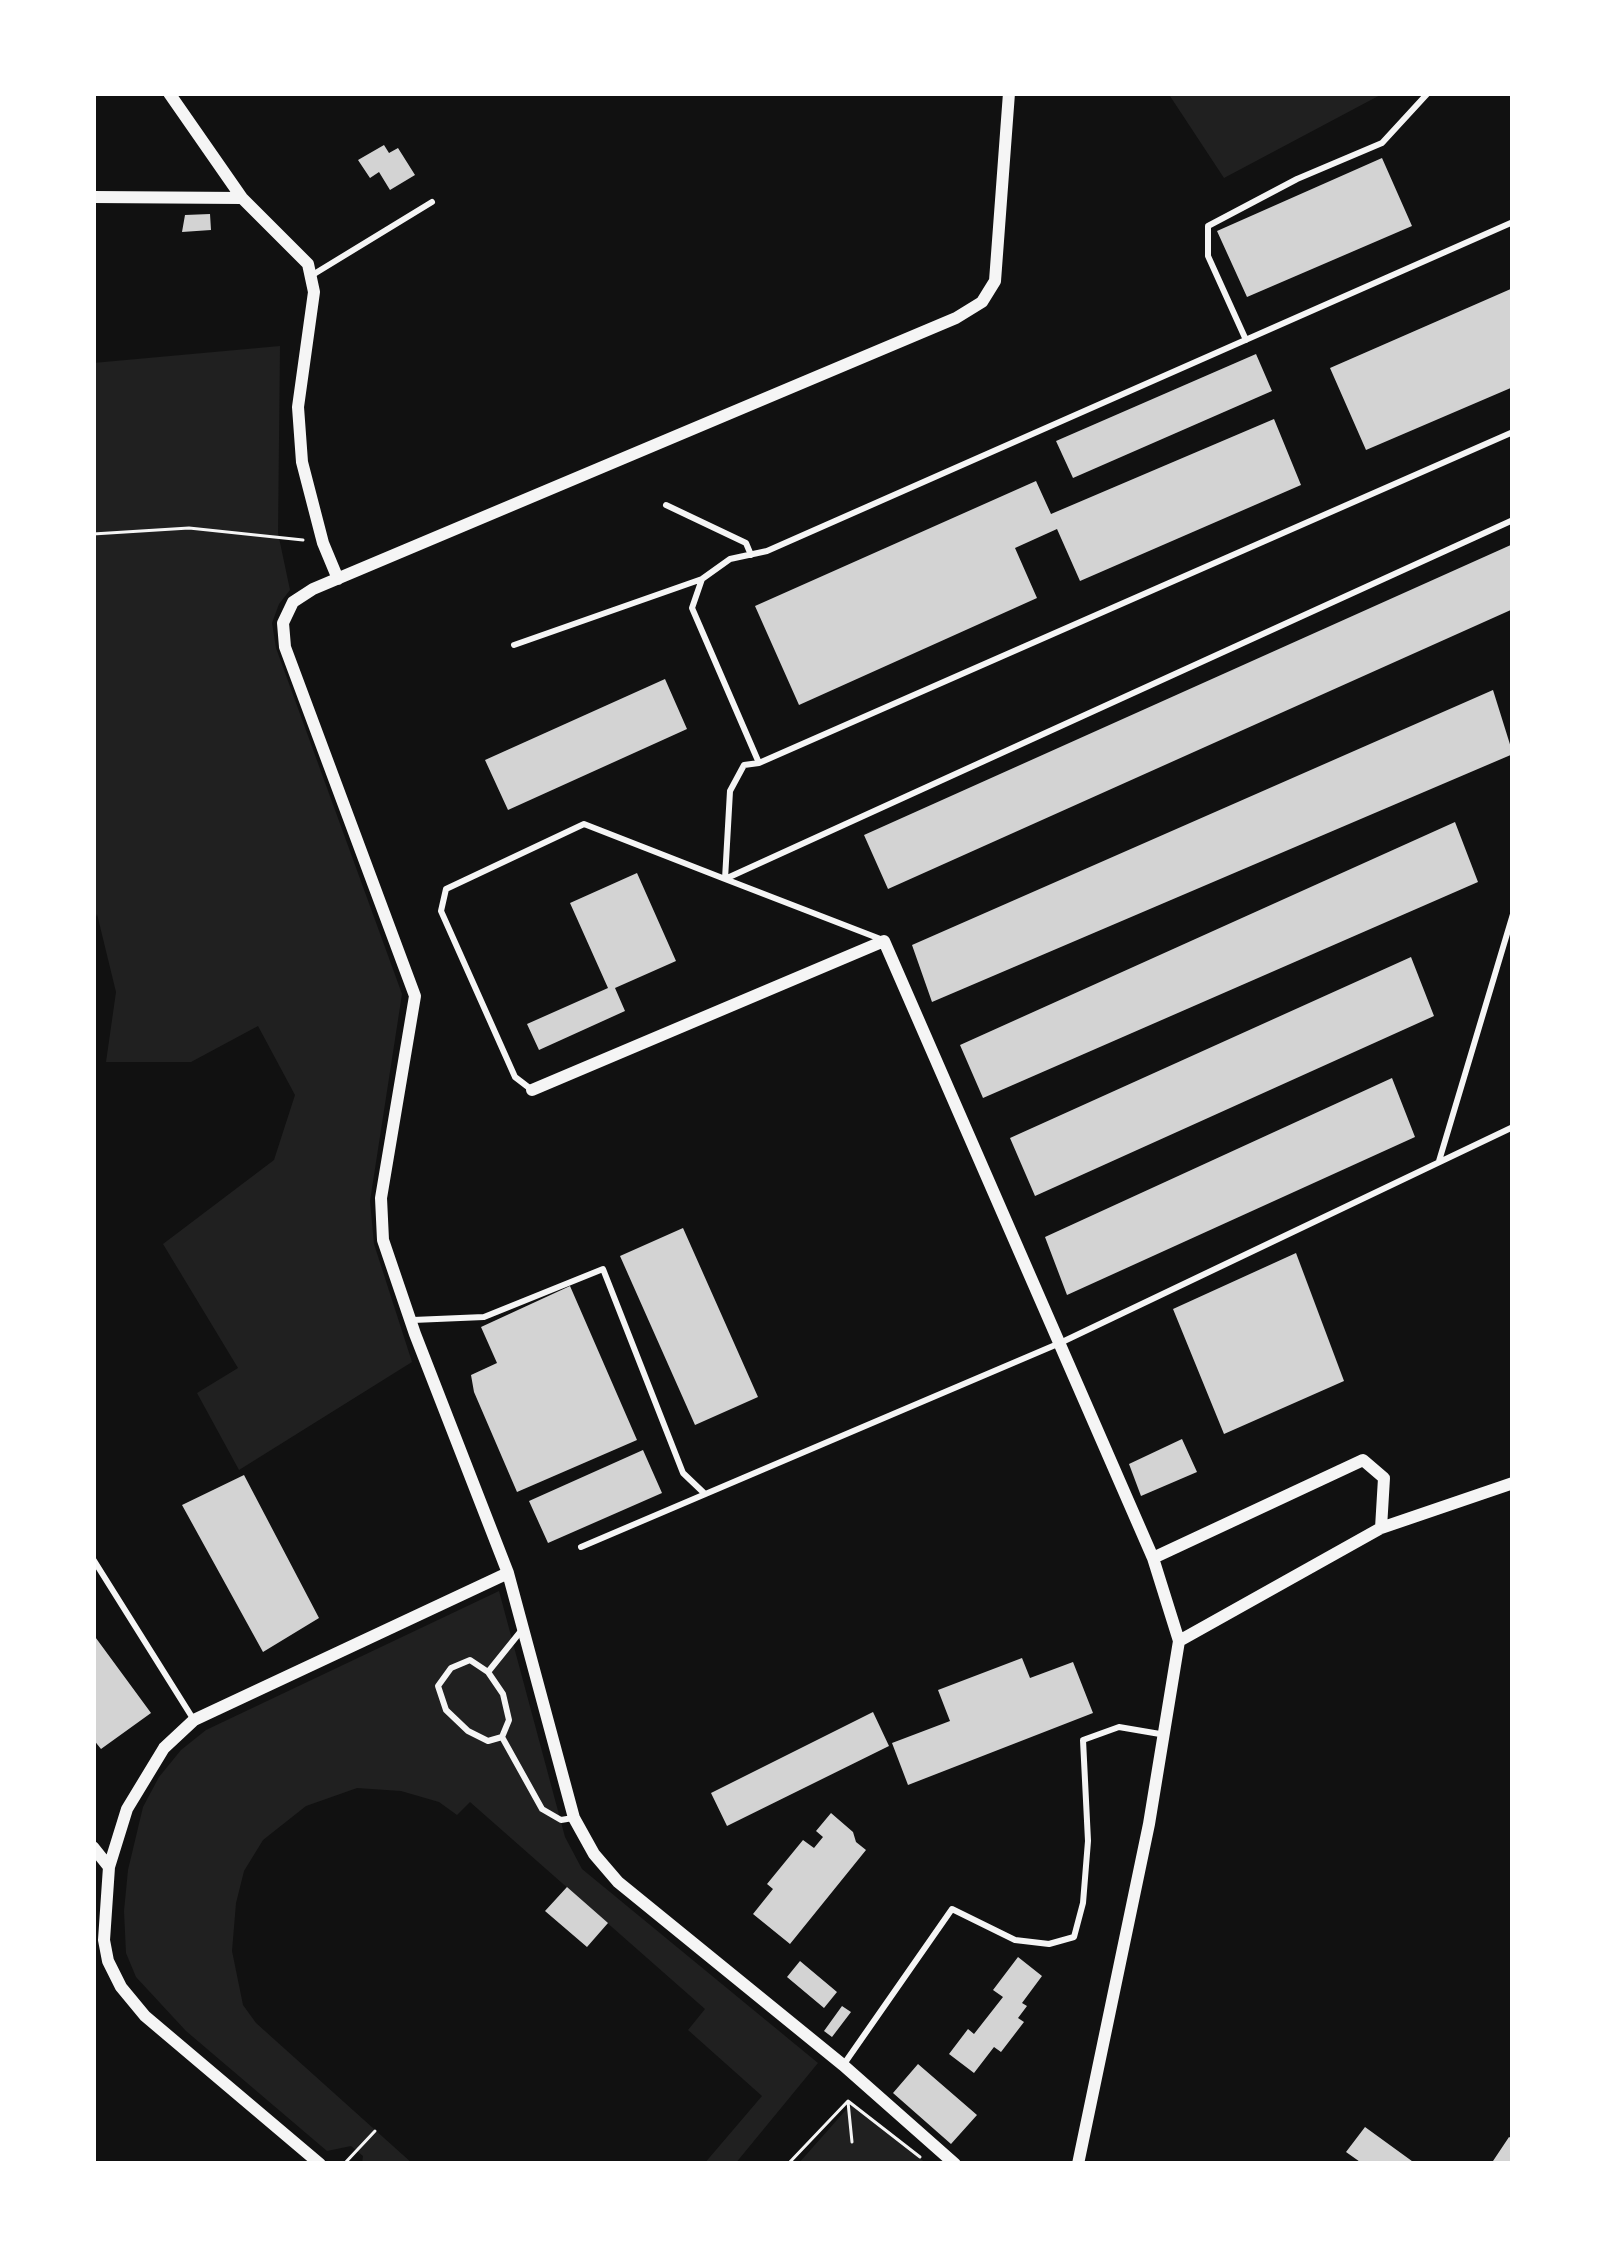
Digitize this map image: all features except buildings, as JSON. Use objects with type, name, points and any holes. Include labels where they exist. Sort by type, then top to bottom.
[{"type":"street","points":[[169,93],[242,197],[308,264],[314,292],[298,406],[302,462],[323,543],[338,579]]},
{"type":"street","points":[[955,2164],[618,1882],[574,1818],[508,1574],[382,1240],[382,1198],[415,995],[285,647],[283,623],[293,602],[338,579],[956,318],[982,302],[995,281],[1009,93]]},
{"type":"street","points":[[93,197],[242,197]]},
{"type":"street","points":[[532,1090],[884,941],[1153,1558],[1179,1641],[1078,2164]]},
{"type":"street","points":[[1153,1558],[1364,1460],[1384,1478],[1381,1528]]},
{"type":"street","points":[[1179,1641],[1381,1528],[1513,1483]]},
{"type":"street","points":[[320,2164],[145,2016],[121,1987],[104,1940],[109,1867],[127,1809],[164,1748],[194,1720],[508,1574]]},
{"type":"street","points":[[93,1847],[109,1867]]},
{"type":"lane","points":[[1246,340],[1208,256],[1208,226],[1297,178],[1382,143],[1428,93]]},
{"type":"lane","points":[[311,276],[431,202]]},
{"type":"lane","points":[[514,645],[702,579],[730,559],[767,551],[1513,223]]},
{"type":"lane","points":[[725,879],[730,791],[744,765],[759,764],[1513,432]]},
{"type":"lane","points":[[666,505],[746,543],[751,555]]},
{"type":"lane","points":[[725,879],[1513,520]]},
{"type":"lane","points":[[702,579],[692,608],[759,764]]},
{"type":"lane","points":[[532,1090],[515,1077],[441,911],[446,889],[584,824],[884,941]]},
{"type":"lane","points":[[1439,1161],[1513,914]]},
{"type":"lane","points":[[580,1547],[1060,1343],[1513,1127]]},
{"type":"lane","points":[[410,1320],[484,1317],[603,1269],[683,1473],[705,1494]]},
{"type":"lane","points":[[93,1558],[194,1720]]},
{"type":"lane","points":[[488,1672],[523,1628]]},
{"type":"lane","points":[[470,1660],[488,1672],[503,1694],[509,1720],[502,1737],[488,1741],[467,1731],[446,1710],[438,1686],[451,1668],[470,1660]]},
{"type":"lane","points":[[843,2066],[952,1909],[1016,1940],[1049,1944],[1074,1937],[1084,1903],[1088,1841],[1083,1740],[1119,1726],[1164,1735]]},
{"type":"lane","points":[[502,1737],[542,1809],[561,1820],[574,1818]]},
{"type":"path","points":[[93,534],[189,528],[323,543]]},
{"type":"path","points":[[848,2101],[852,2142]]},
{"type":"path","points":[[788,2164],[848,2101]]},
{"type":"path","points":[[848,2101],[929,2164]]},
{"type":"path","points":[[344,2164],[375,2131]]},
{"type":"shaded area","points":[[1168,93],[1384,93],[1224,178]]},
{"type":"shaded area","points":[[280,346],[278,533],[290,590],[272,623],[276,648],[402,994],[370,1201],[374,1244],[412,1362],[239,1470],[197,1393],[238,1368],[163,1244],[274,1160],[295,1095],[258,1026],[191,1062],[106,1062],[116,992],[97,914],[93,926],[93,363]]},
{"type":"shaded area","points":[[499,1591],[565,1837],[582,1869],[818,2063],[735,2164],[704,2164],[762,2096],[688,2030],[705,2009],[470,1802],[457,1815],[439,1802],[401,1791],[357,1788],[306,1806],[263,1840],[244,1871],[236,1903],[232,1951],[243,2005],[256,2023],[413,2164],[362,2164],[363,2156],[351,2146],[327,2151],[186,2031],[136,1977],[126,1953],[128,1870],[143,1807],[181,1750],[206,1730]]},
{"type":"shaded area","points":[[852,2103],[927,2164],[798,2164]]}]
